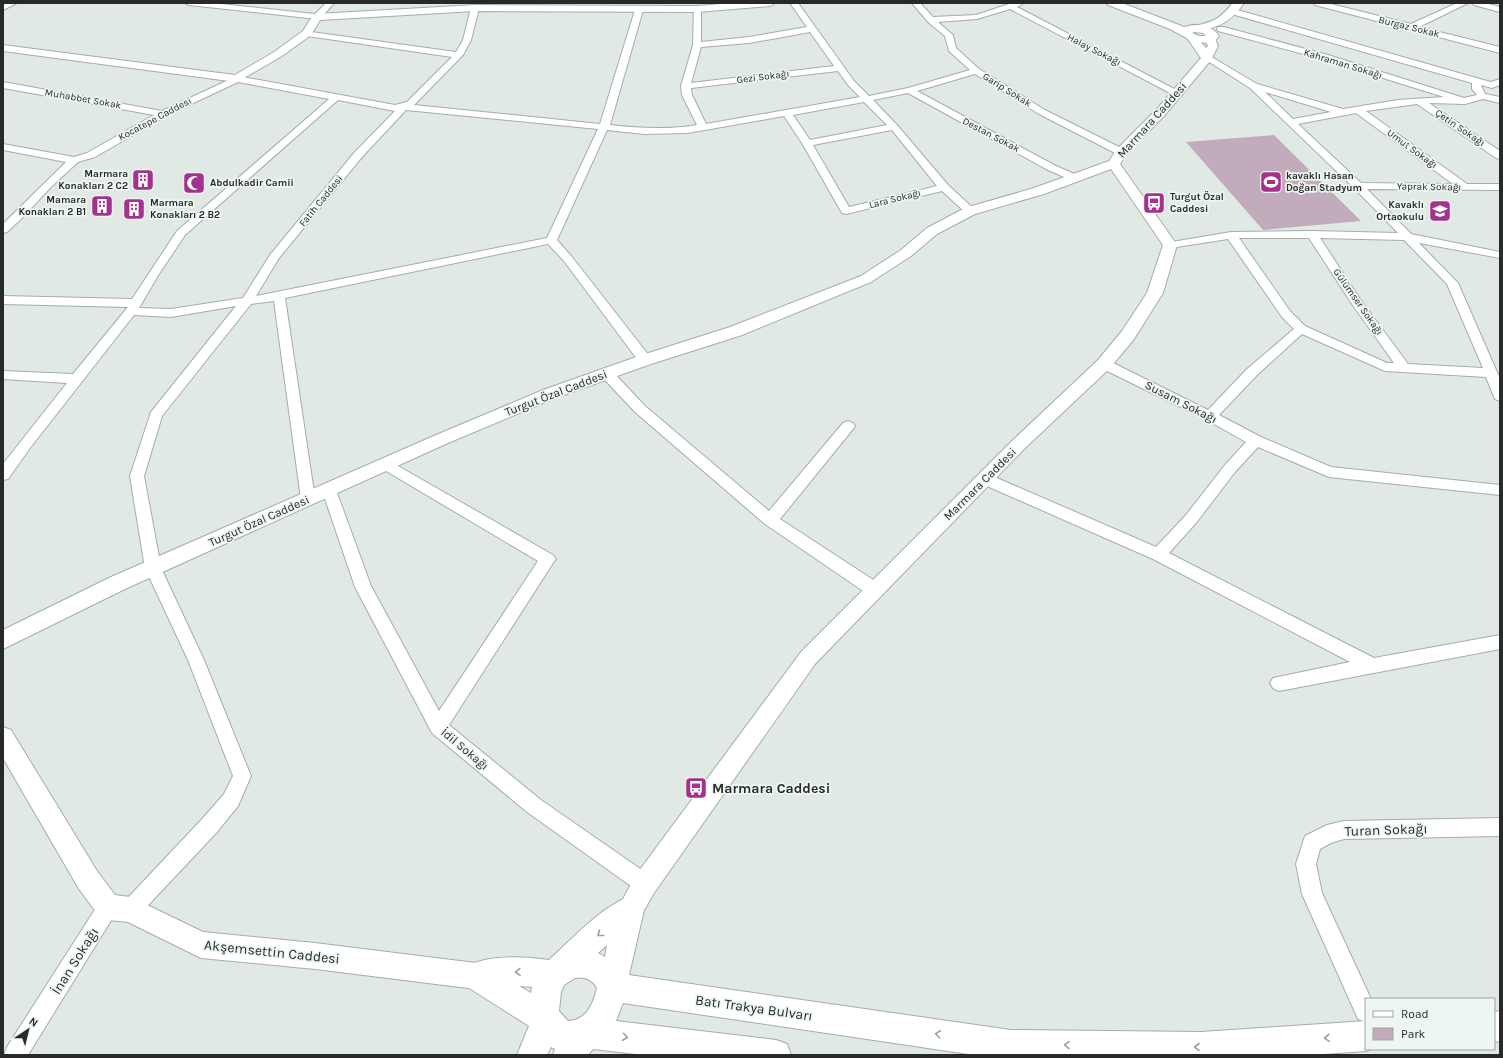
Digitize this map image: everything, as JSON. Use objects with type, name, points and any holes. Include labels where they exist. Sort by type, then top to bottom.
[{"type":"main road","points":[[1112,3],[1188,31],[1207,30],[1214,39]]},
{"type":"main road","name":"Marmara Caddesi","points":[[547,1020],[543,1008],[544,999],[547,987],[554,975],[595,937],[630,910]]},
{"type":"main road","name":"Marmara Caddesi","points":[[577,1044],[603,1016],[612,987],[630,910]]},
{"type":"main road","points":[[476,976],[521,972],[554,975],[570,965],[579,963],[591,965],[604,973],[612,987]]},
{"type":"main road","points":[[476,976],[547,1020],[561,1036],[570,1036],[577,1044],[776,1055]]},
{"type":"main road","name":"Batı Trakya Bulvarı","points":[[612,987],[1011,1045],[1201,1047],[1365,1036]]},
{"type":"main road","points":[[532,1055],[547,1020]]},
{"type":"street","points":[[3,8],[13,3]]},
{"type":"street","points":[[189,3],[317,17],[471,7],[629,6],[638,10],[697,9],[770,3]]},
{"type":"street","points":[[236,79],[278,54],[307,32],[317,17],[330,3]]},
{"type":"street","points":[[794,3],[851,83],[894,127],[944,187],[970,211]]},
{"type":"street","name":"Garip Sokak","points":[[916,3],[931,20],[954,32],[952,49],[976,71],[1117,158]]},
{"type":"street","points":[[931,20],[977,17],[1021,3]]},
{"type":"street","name":"Marmara Caddesi","points":[[630,910],[645,884],[808,658],[1018,445],[1104,364],[1128,335],[1155,293],[1164,271],[1170,246],[1117,158],[1177,93],[1214,39],[1231,11],[1239,3]]},
{"type":"street","name":"Burgaz Sokak","points":[[1318,3],[1500,50]]},
{"type":"street","points":[[1352,12],[1361,3]]},
{"type":"street","points":[[1412,27],[1464,3]]},
{"type":"street","points":[[1477,3],[1500,10]]},
{"type":"street","name":"Fatih Caddesi","points":[[153,568],[137,476],[156,415],[247,301],[274,257],[358,155],[404,107],[410,104],[459,55],[467,40],[471,7]]},
{"type":"street","name":"Halay Sokağı","points":[[1012,7],[1177,93]]},
{"type":"street","points":[[697,9],[697,45],[686,86],[687,95],[703,127]]},
{"type":"street","points":[[551,240],[604,127],[638,10]]},
{"type":"street","points":[[1231,11],[1476,81],[1492,85],[1500,82]]},
{"type":"street","points":[[954,32],[977,17]]},
{"type":"street","name":"Marmara Caddesi","points":[[1188,31],[1216,24],[1214,39]]},
{"type":"street","points":[[697,45],[749,40],[813,29]]},
{"type":"street","points":[[1188,31],[1214,39],[1253,86],[1358,186],[1452,284],[1493,367],[1500,396]]},
{"type":"street","points":[[307,32],[459,55]]},
{"type":"street","name":"Kahraman Sokağı","points":[[1214,39],[1325,57],[1465,100]]},
{"type":"street","points":[[3,48],[236,79],[395,108],[404,107],[644,131],[688,130],[866,99],[909,90],[976,71]]},
{"type":"street","name":"Gezi Sokağı","points":[[686,86],[840,68]]},
{"type":"street","name":"Kocatepe Caddesi","points":[[74,160],[91,155],[163,114],[236,79]]},
{"type":"street","points":[[1476,81],[1477,89],[1482,96]]},
{"type":"street","name":"Muhabbet Sokak","points":[[3,85],[163,114]]},
{"type":"street","points":[[1253,86],[1342,112]]},
{"type":"street","points":[[1385,86],[1437,100]]},
{"type":"street","name":"Destan Sokak","points":[[909,90],[1052,168],[1075,178]]},
{"type":"street","points":[[1291,122],[1385,105],[1437,100],[1474,100],[1482,96],[1500,100]]},
{"type":"street","points":[[4,474],[133,307],[153,274],[181,234],[336,97]]},
{"type":"street","name":"Çetin Sokağı","points":[[1419,102],[1500,156]]},
{"type":"street","name":"Umut Sokağı","points":[[1358,110],[1465,187]]},
{"type":"street","points":[[787,113],[807,143],[894,127]]},
{"type":"street","name":"Lara Sokağı","points":[[807,143],[846,211],[944,187]]},
{"type":"street","points":[[3,147],[74,160]]},
{"type":"street","name":"Turgut Özal Caddesi","points":[[3,640],[153,568],[386,464],[549,394],[645,360],[736,331],[866,279],[906,253],[932,231],[970,211],[1039,192],[1075,178],[1117,158]]},
{"type":"street","points":[[3,230],[74,160]]},
{"type":"street","name":"Yaprak Sokağı","points":[[1358,186],[1500,187]]},
{"type":"street","points":[[1170,246],[1231,235],[1312,234],[1408,237],[1500,255]]},
{"type":"street","name":"Gülümser Sokağı","points":[[1312,234],[1356,301],[1405,369]]},
{"type":"street","points":[[1231,235],[1286,314],[1301,329],[1385,367],[1405,369],[1493,367]]},
{"type":"street","points":[[3,300],[133,307],[171,313],[279,296],[551,240]]},
{"type":"street","points":[[551,240],[645,360]]},
{"type":"street","points":[[279,296],[308,499]]},
{"type":"street","points":[[1210,416],[1252,372],[1301,329]]},
{"type":"street","name":"Susam Sokağı","points":[[1104,364],[1210,416],[1256,441],[1329,472],[1500,490]]},
{"type":"street","points":[[606,374],[640,409],[770,520],[875,590]]},
{"type":"street","points":[[3,375],[76,379]]},
{"type":"street","points":[[770,520],[848,426]]},
{"type":"street","points":[[1158,555],[1190,520],[1242,454],[1256,441]]},
{"type":"street","points":[[386,464],[548,559],[438,727]]},
{"type":"street","points":[[985,479],[1158,555],[1373,666]]},
{"type":"street","name":"İdil Sokağı","points":[[329,490],[363,587],[438,727],[534,806],[645,884]]},
{"type":"street","name":"İnan Sokağı","points":[[15,1055],[119,908],[210,825],[231,800],[242,776],[196,660],[153,568]]},
{"type":"street","points":[[1279,683],[1500,642]]},
{"type":"street","name":"Akşemsettin Caddesi","points":[[3,737],[88,880],[119,908],[201,945],[315,956],[476,976]]},
{"type":"street","name":"Turan Sokağı","points":[[1365,1009],[1312,894],[1306,864],[1312,843],[1327,834],[1344,830],[1500,827]]},
{"type":"green space","name":"kavaklı Hasan Doğan Stadyum","points":[[1274,135],[1361,221],[1263,230],[1186,142]]},
{"type":"place","name":"Marmara Konakları 2 C2","points":[[143,180]]},
{"type":"place","name":"kavaklı Hasan Doğan Stadyum","points":[[1271,182]]},
{"type":"place","name":"Abdulkadir Camii","points":[[194,183]]},
{"type":"place","name":"Turgut Özal Caddesi","points":[[1154,203]]},
{"type":"place","name":"Mamara Konakları 2 B1","points":[[102,206]]},
{"type":"place","name":"Marmara Konakları 2 B2","points":[[134,209]]},
{"type":"place","name":"Kavaklı Ortaokulu","points":[[1440,211]]},
{"type":"place","name":"Marmara Caddesi","points":[[696,788]]}]
